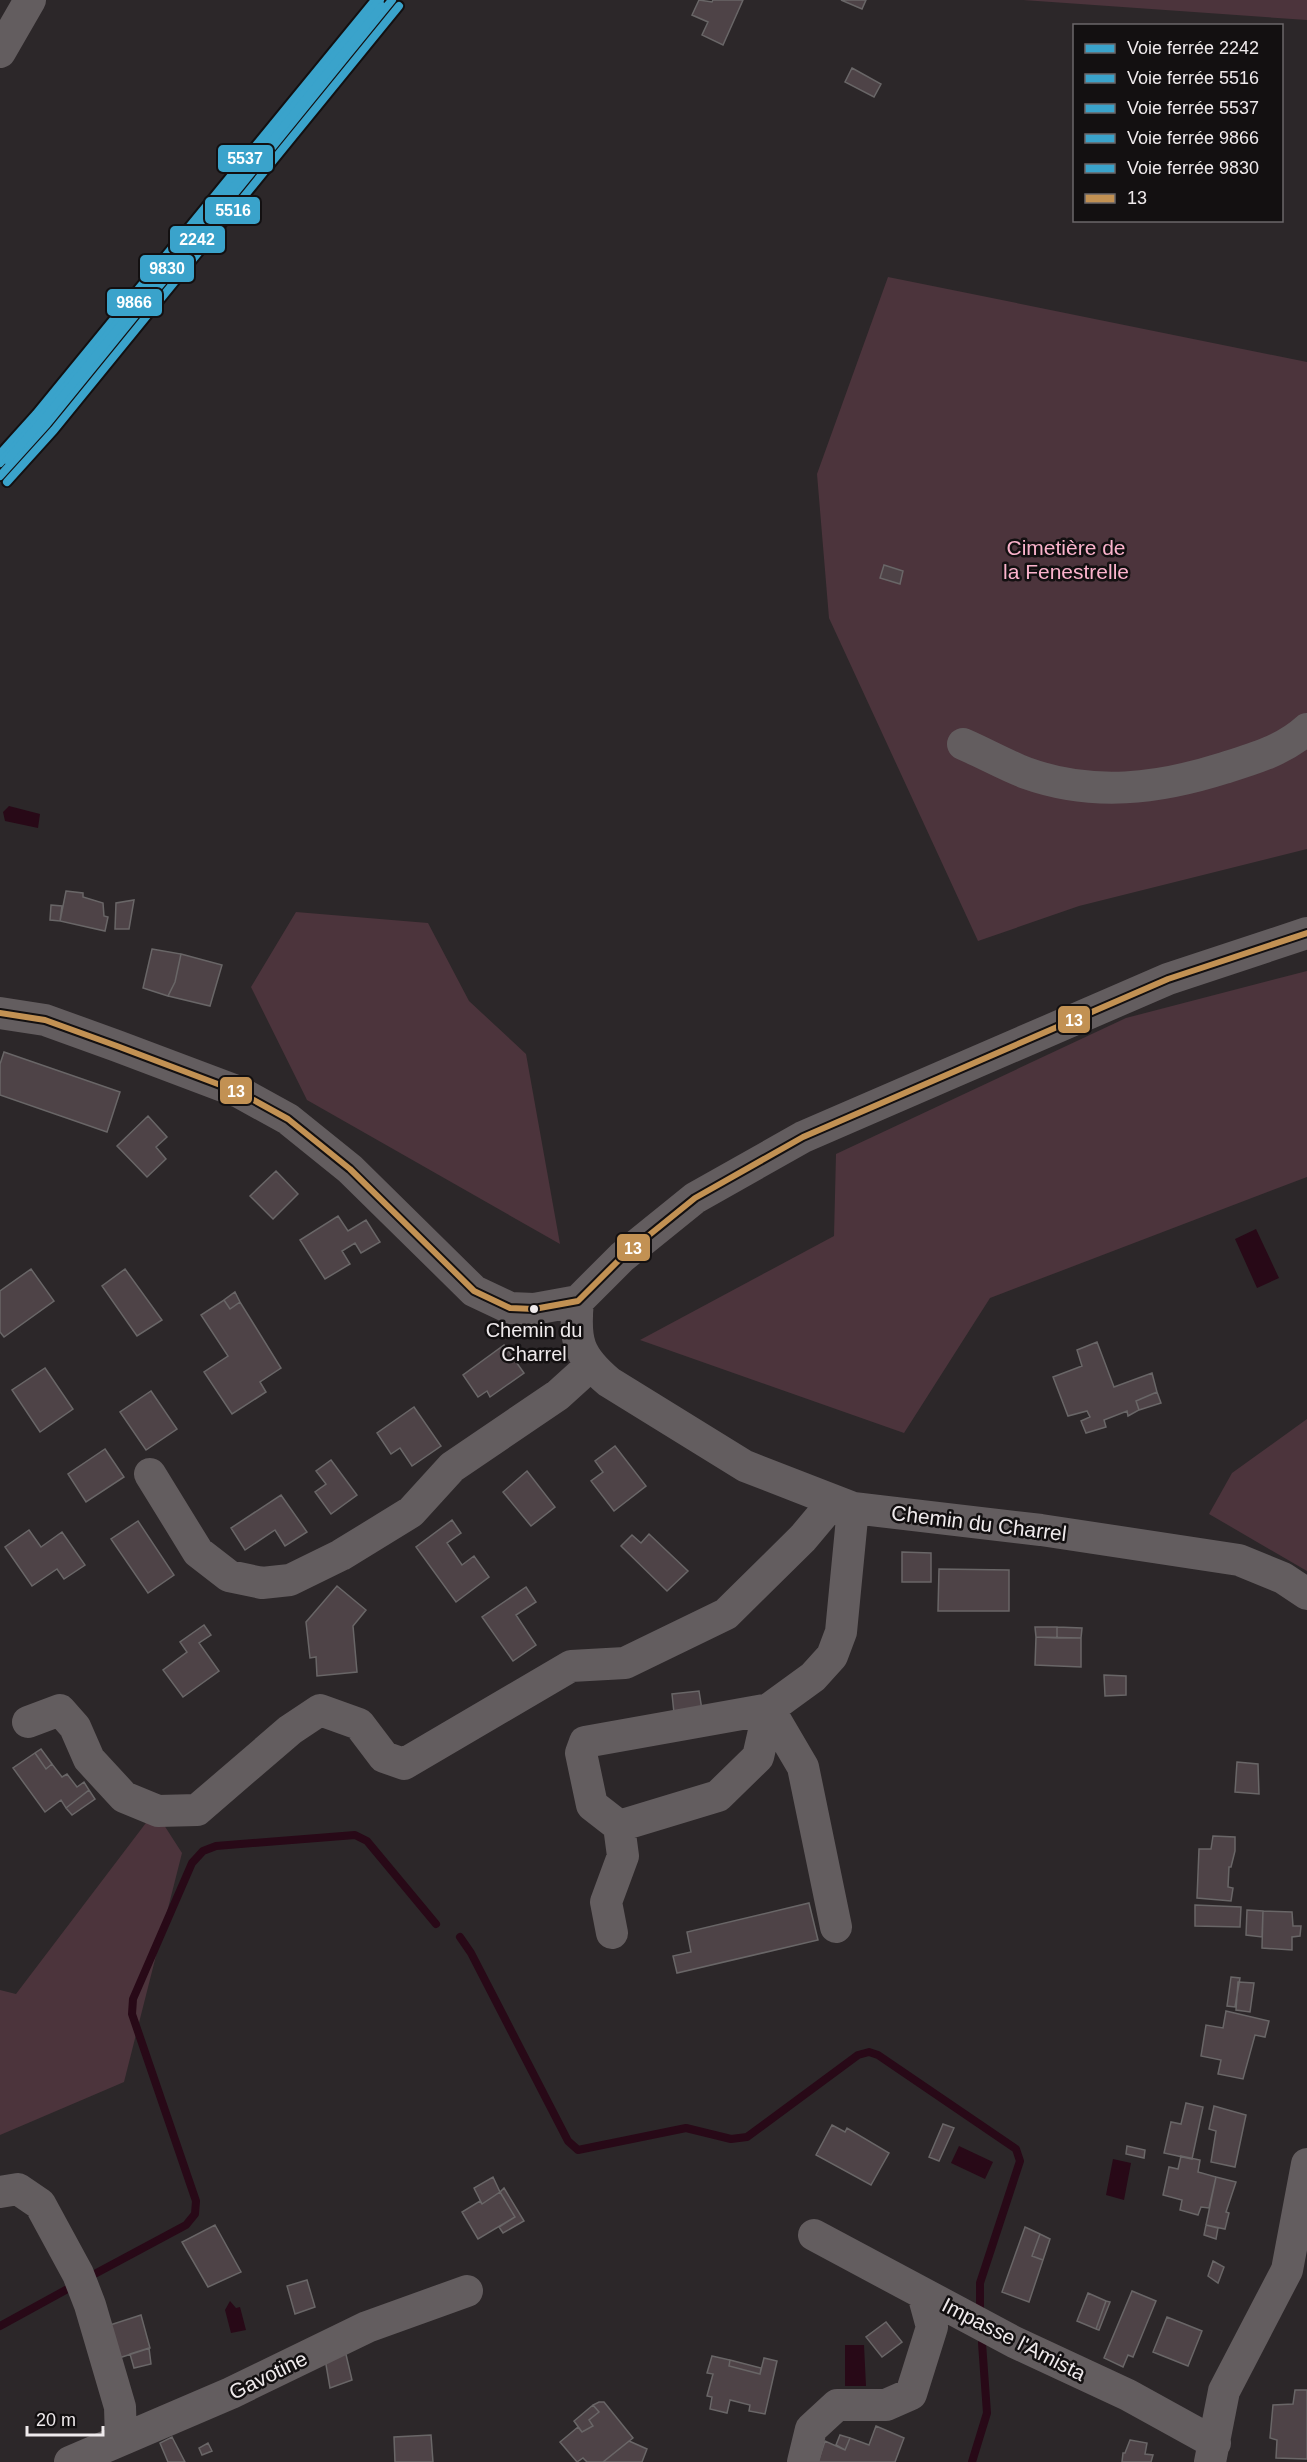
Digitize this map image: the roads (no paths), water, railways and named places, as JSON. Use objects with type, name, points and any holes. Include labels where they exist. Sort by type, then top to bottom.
[{"type":"street","points":[[0,52],[30,0]]},
{"type":"street","points":[[963,744],[1024,772],[1052,781],[1116,790],[1150,788],[1205,775],[1266,755],[1307,729]]},
{"type":"street","points":[[0,1013],[45,1020],[239,1092],[288,1119],[350,1169],[451,1271],[488,1299],[510,1308],[556,1307],[578,1301],[622,1257],[694,1198],[803,1137],[1168,979],[1307,933]]},
{"type":"street","name":"Chemin du Charrel","points":[[578,1301],[577,1342],[590,1366],[609,1382],[745,1466],[843,1505],[1041,1530],[1239,1560],[1283,1578],[1307,1594]]},
{"type":"street","points":[[150,1474],[198,1552],[229,1576],[262,1583],[290,1580],[340,1555],[411,1512],[452,1467],[558,1395],[590,1366]]},
{"type":"street","points":[[612,1933],[606,1902],[622,1856],[619,1826],[592,1805],[581,1754],[585,1742],[770,1709],[813,1677],[832,1656],[841,1632],[843,1505]]},
{"type":"street","points":[[28,1722],[60,1710],[75,1727],[89,1759],[124,1797],[158,1811],[197,1810],[290,1730],[320,1710],[359,1724],[384,1757],[404,1764],[571,1666],[626,1663],[726,1614],[803,1538],[843,1505]]},
{"type":"street","points":[[619,1826],[718,1796],[758,1757],[770,1709]]},
{"type":"street","points":[[770,1709],[803,1767],[837,1927]]},
{"type":"street","points":[[1213,2452],[1224,2391],[1297,2273],[1307,2164]]},
{"type":"street","points":[[0,2192],[18,2189],[40,2204],[78,2274],[90,2305],[120,2407],[122,2439]]},
{"type":"street","name":"Impasse l'Amista","points":[[814,2235],[1014,2342],[1128,2395],[1213,2452]]},
{"type":"street","name":"Gavotine","points":[[70,2462],[231,2393],[368,2327],[467,2291]]},
{"type":"street","points":[[803,2462],[811,2429],[837,2405],[886,2405],[911,2394],[932,2327],[923,2294]]},
{"type":"waterway","points":[[89,2277],[186,2225],[195,2214],[196,2201],[132,2014],[133,1999],[192,1863],[203,1851],[216,1846],[355,1835],[367,1841],[436,1924]]},
{"type":"waterway","points":[[460,1937],[471,1953],[568,2141],[578,2150],[686,2128],[731,2139],[747,2137],[858,2055],[869,2052],[878,2055],[1016,2149],[1020,2161],[980,2283],[980,2312]]},
{"type":"waterway","points":[[0,2326],[73,2286]]},
{"type":"waterway","points":[[972,2462],[987,2413],[982,2343]]},
{"type":"rail line","name":"5537","points":[[0,454],[36,414],[375,0]]},
{"type":"rail line","name":"9866","points":[[0,463],[40,418],[380,0]]},
{"type":"rail line","name":"2242","points":[[0,476],[47,424],[392,0]]},
{"type":"rail line","name":"9830","points":[[7,460],[43,420],[382,6]]},
{"type":"rail line","name":"5516","points":[[7,482],[54,430],[399,6]]},
{"type":"place","name":"Chemin du Charrel","points":[[534,1309]]},
{"type":"park label","name":"Cimetière de la Fenestrelle","points":[[1066,559]]}]
